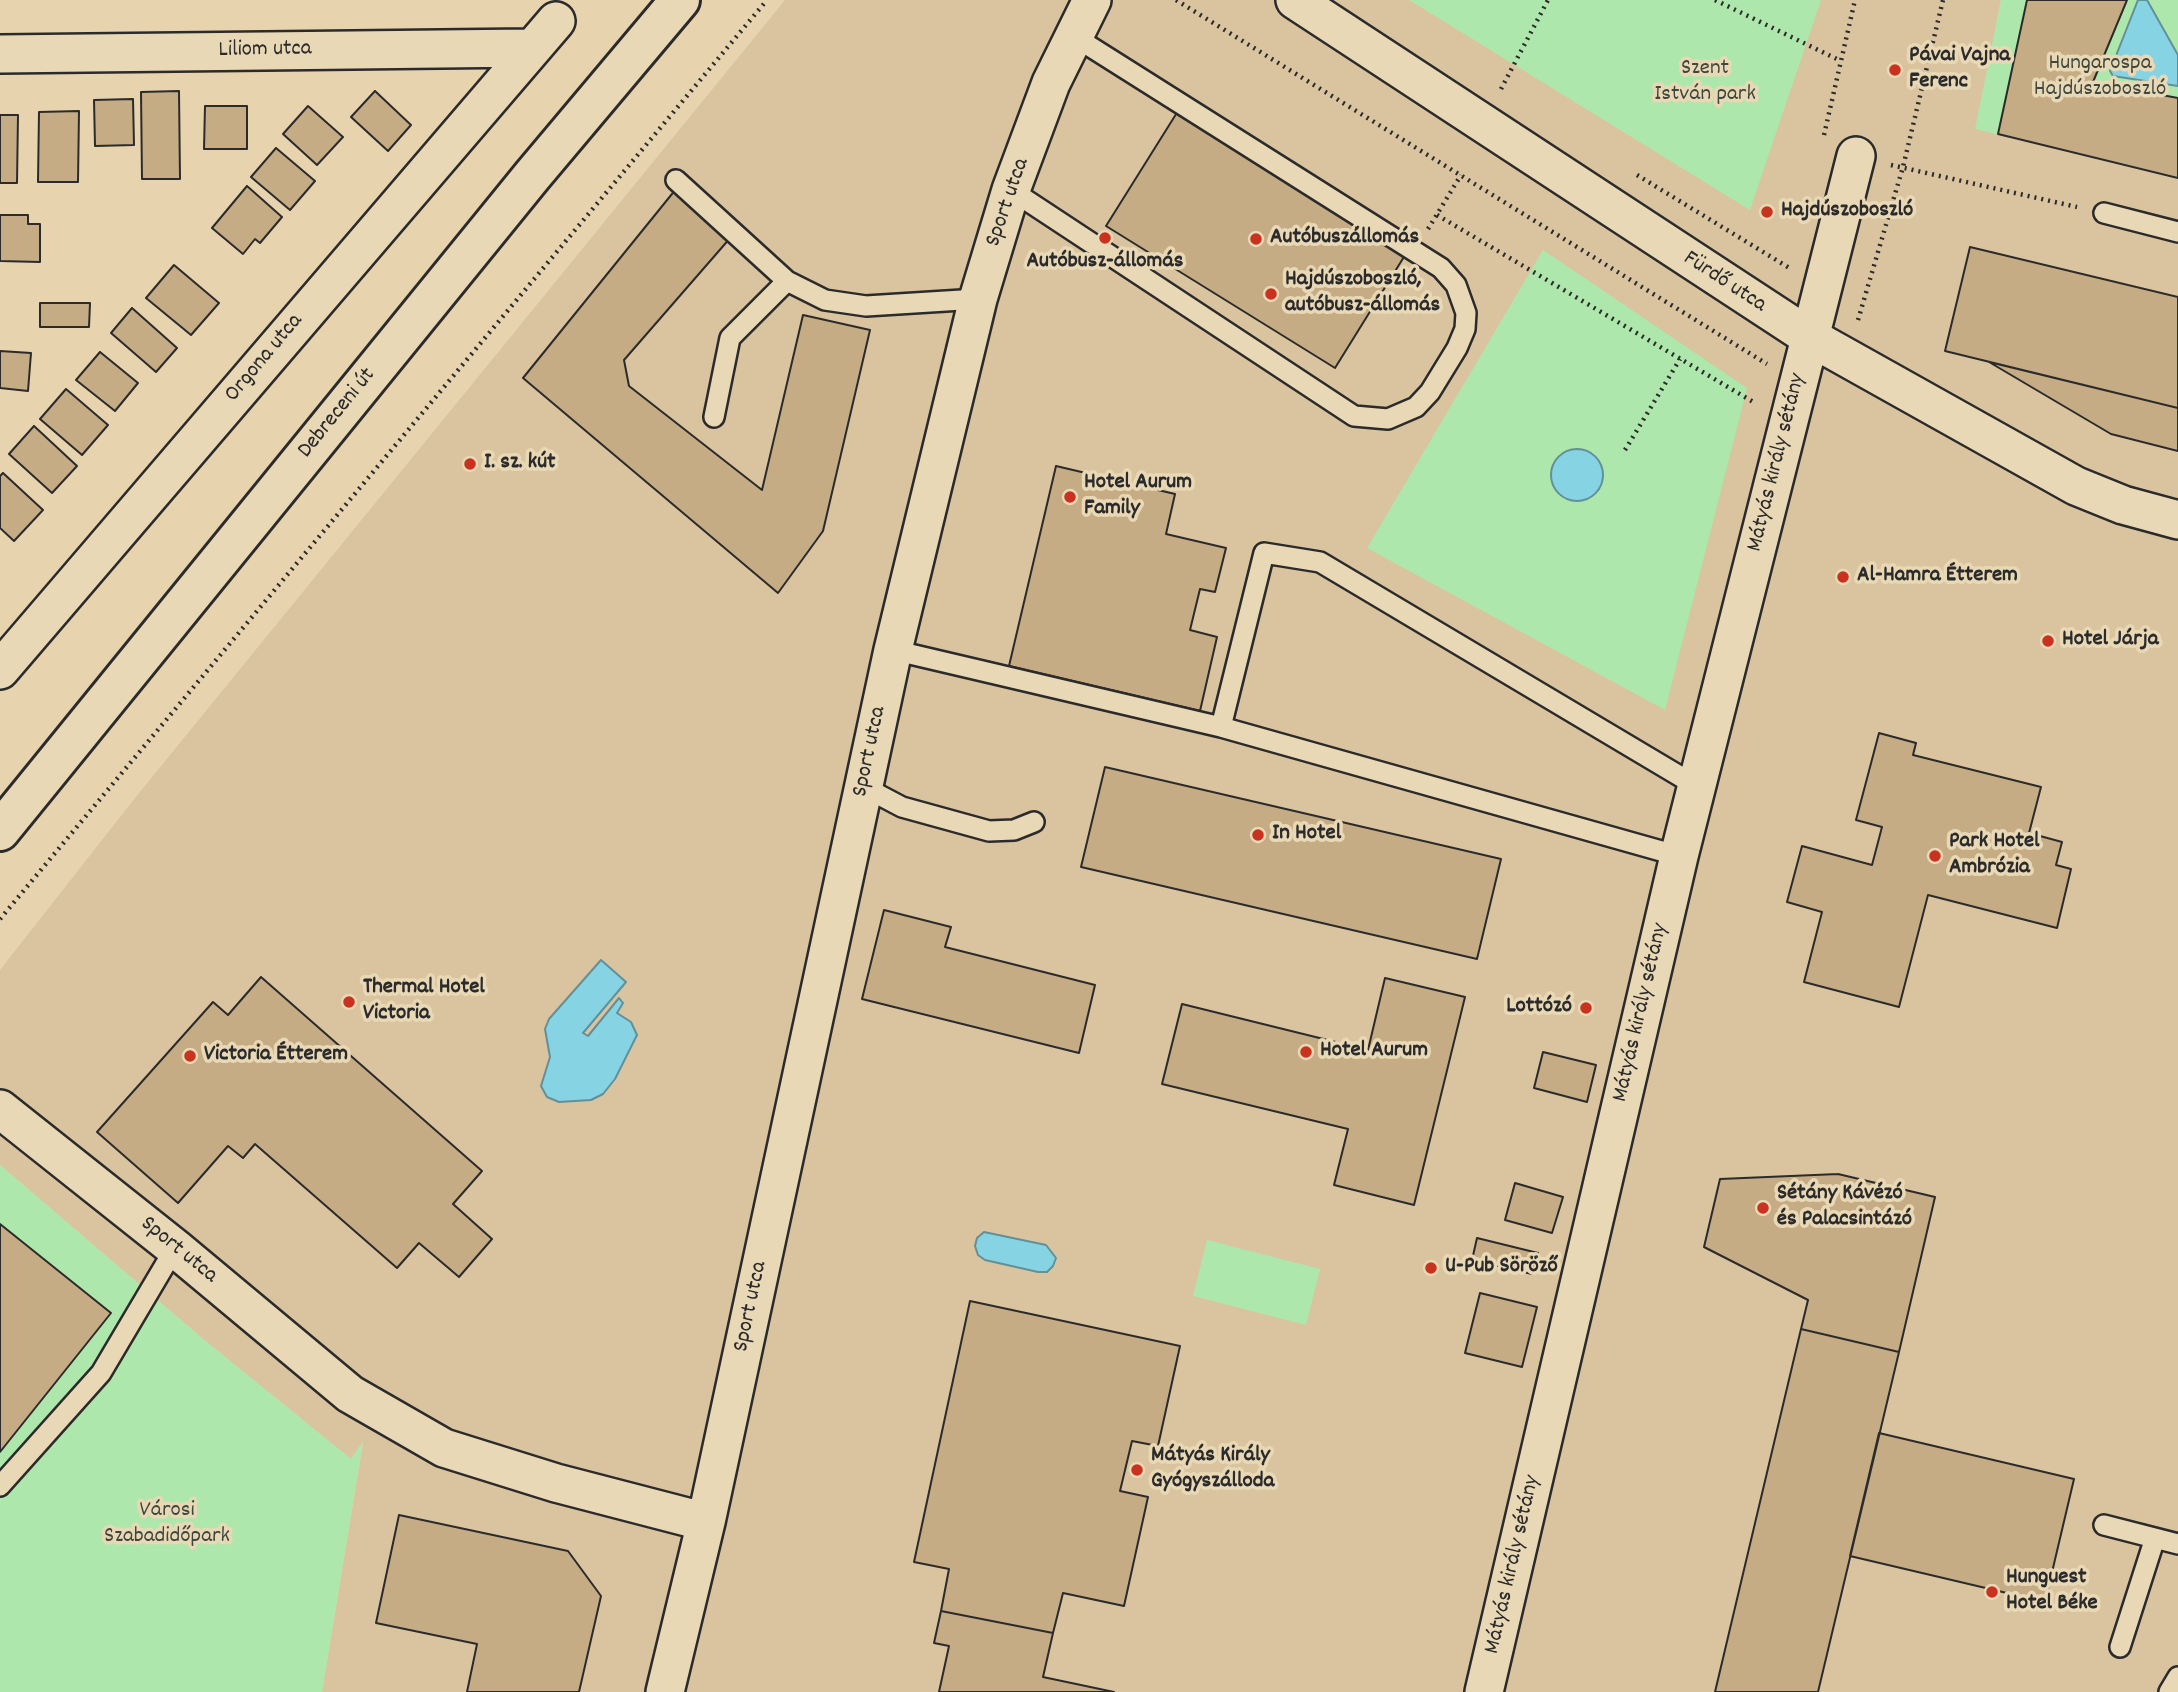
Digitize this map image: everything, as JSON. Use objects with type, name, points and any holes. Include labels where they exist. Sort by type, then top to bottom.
[{"type":"street","name":"Debreceni út","points":[[0,831],[532,176],[680,0]]},
{"type":"street","name":"Sport utca","points":[[665,1692],[706,1522],[893,650],[978,299],[1012,190],[1052,83],[1092,0]]},
{"type":"street","name":"Fürdő utca","points":[[1295,0],[1808,337],[2076,486],[2123,505],[2178,520]]},
{"type":"street","name":"Orgona utca","points":[[0,670],[529,48],[556,21]]},
{"type":"street","name":"Liliom utca","points":[[0,54],[529,48]]},
{"type":"street","points":[[1808,337],[1856,156]]},
{"type":"street","name":"Mátyás király sétány","points":[[1484,1692],[1679,856],[1808,337]]},
{"type":"street","name":"Sport utca","points":[[0,1109],[176,1248],[350,1394],[444,1448],[556,1483],[706,1522]]},
{"type":"lane","points":[[1012,190],[1354,416],[1370,420],[1402,415],[1416,407],[1450,359],[1465,329],[1466,313],[1456,285],[1441,268],[1075,37]]},
{"type":"lane","points":[[676,180],[787,281],[825,300],[845,305],[978,299]]},
{"type":"lane","points":[[2104,213],[2178,232]]},
{"type":"lane","points":[[714,417],[730,338],[787,281]]},
{"type":"lane","points":[[1221,727],[1264,553],[1320,562],[1698,787]]},
{"type":"lane","points":[[893,650],[1221,727],[1679,856]]},
{"type":"lane","points":[[864,787],[902,807],[989,831],[1014,830],[1034,822]]},
{"type":"lane","points":[[0,1486],[102,1373],[176,1248]]},
{"type":"lane","points":[[2104,1525],[2178,1544]]},
{"type":"lane","points":[[2120,1647],[2155,1538]]},
{"type":"lane","points":[[2169,1692],[2178,1677]]},
{"type":"path","points":[[0,919],[768,0]]},
{"type":"path","points":[[1177,0],[1797,382]]},
{"type":"path","points":[[1500,90],[1548,0]]},
{"type":"path","points":[[1715,0],[1842,61]]},
{"type":"path","points":[[1824,139],[1855,0]]},
{"type":"path","points":[[1847,358],[1903,167],[1943,0]]},
{"type":"path","points":[[1489,83],[1512,97]]},
{"type":"path","points":[[1856,156],[2104,213]]},
{"type":"path","points":[[1628,170],[1793,270],[1797,257]]},
{"type":"path","points":[[1415,251],[1461,176]]},
{"type":"path","points":[[1437,215],[1787,422]]},
{"type":"path","points":[[1625,450],[1680,359]]},
{"type":"shaded area","points":[[785,0],[2001,0],[1976,129],[2178,178],[2178,1692],[322,1692],[363,1443],[351,1459],[203,1339],[0,1165],[0,970],[135,798]]},
{"type":"green space","name":"Szent István park","points":[[1409,0],[1821,0],[1750,210]]},
{"type":"green space","name":"Hungarospa Hajdúszoboszló","points":[[2001,0],[2178,0],[2178,178],[1975,129]]},
{"type":"green space","points":[[1543,250],[1747,388],[1665,710],[1367,548]]},
{"type":"green space","name":"Városi Szabadidőpark","points":[[0,1165],[203,1339],[351,1459],[363,1441],[322,1692],[0,1692]]},
{"type":"green space","points":[[1207,1240],[1320,1269],[1306,1325],[1193,1296]]},
{"type":"water","points":[[2138,0],[2147,0],[2178,55],[2178,86],[2113,76],[2110,71]]},
{"type":"water","points":[[1577,449],[1587,451],[1595,457],[1601,465],[1601,485],[1595,493],[1587,499],[1577,501],[1567,499],[1559,493],[1553,485],[1551,475],[1553,465],[1559,457],[1567,451]]},
{"type":"water","points":[[601,960],[626,982],[583,1033],[588,1036],[619,998],[623,1003],[617,1013],[631,1022],[637,1035],[615,1079],[603,1094],[591,1100],[559,1102],[547,1097],[541,1086],[550,1057],[545,1029],[549,1019]]},
{"type":"water","points":[[984,1232],[1046,1245],[1056,1258],[1053,1266],[1047,1272],[1038,1272],[985,1260],[978,1255],[975,1246],[977,1238]]},
{"type":"building","name":"Hungarospa Hajdúszoboszló","points":[[2027,0],[2127,0],[2093,82],[2178,98],[2178,178],[1998,134]]},
{"type":"building","points":[[179,91],[180,179],[142,179],[141,92]]},
{"type":"building","points":[[375,91],[411,125],[388,151],[351,117]]},
{"type":"building","points":[[133,99],[134,145],[95,146],[94,100]]},
{"type":"building","points":[[205,106],[247,106],[247,149],[204,149]]},
{"type":"building","points":[[308,106],[343,137],[317,165],[283,134]]},
{"type":"building","points":[[79,111],[78,182],[38,182],[39,112]]},
{"type":"building","name":"Autóbuszállomás","points":[[1178,111],[1407,252],[1335,368],[1106,226]]},
{"type":"building","points":[[0,115],[18,115],[17,183],[0,183]]},
{"type":"building","points":[[276,148],[315,181],[290,210],[251,177]]},
{"type":"building","points":[[247,186],[282,217],[260,243],[255,239],[243,254],[212,228]]},
{"type":"building","points":[[676,189],[731,237],[624,360],[629,386],[762,490],[803,315],[870,330],[823,531],[778,593],[523,378]]},
{"type":"building","points":[[0,215],[28,215],[28,224],[40,224],[40,262],[0,261]]},
{"type":"building","points":[[1970,247],[2178,297],[2178,408],[1945,351]]},
{"type":"building","points":[[174,265],[219,303],[191,335],[146,298]]},
{"type":"building","points":[[40,303],[90,303],[89,327],[40,327]]},
{"type":"building","points":[[132,308],[177,348],[156,372],[111,333]]},
{"type":"building","points":[[0,351],[31,353],[28,391],[0,388]]},
{"type":"building","points":[[100,352],[138,383],[115,411],[76,380]]},
{"type":"building","points":[[1989,362],[2178,408],[2178,451],[2111,434]]},
{"type":"building","points":[[66,389],[108,425],[82,455],[40,419]]},
{"type":"building","points":[[34,426],[77,466],[52,493],[9,454]]},
{"type":"building","points":[[1056,466],[1175,494],[1166,534],[1226,548],[1215,592],[1200,589],[1190,630],[1217,637],[1200,711],[1009,666]]},
{"type":"building","points":[[3,473],[43,510],[14,541],[0,528],[0,476]]},
{"type":"building","points":[[1879,733],[1916,743],[1913,755],[2041,787],[2029,833],[2062,842],[2056,865],[2071,869],[2057,928],[1928,895],[1899,1007],[1804,982],[1822,912],[1787,902],[1802,846],[1872,865],[1882,827],[1856,820]]},
{"type":"building","points":[[1105,767],[1501,859],[1477,959],[1081,867]]},
{"type":"building","points":[[884,910],[951,927],[945,947],[1095,985],[1079,1053],[862,999]]},
{"type":"building","points":[[261,977],[482,1171],[453,1204],[492,1239],[459,1277],[419,1243],[397,1268],[255,1144],[243,1158],[228,1146],[178,1203],[97,1132],[213,1002],[228,1015]]},
{"type":"building","points":[[1385,978],[1465,997],[1414,1205],[1334,1185],[1348,1129],[1162,1084],[1182,1004],[1368,1050]]},
{"type":"building","points":[[1543,1052],[1596,1065],[1587,1102],[1534,1088]]},
{"type":"building","points":[[1838,1174],[1935,1197],[1899,1352],[1801,1329],[1808,1300],[1704,1247],[1720,1179]]},
{"type":"building","points":[[1515,1183],[1563,1197],[1552,1233],[1505,1220]]},
{"type":"building","points":[[0,1224],[111,1313],[0,1452]]},
{"type":"building","points":[[1477,1238],[1538,1253],[1532,1274],[1472,1260]]},
{"type":"building","points":[[1480,1293],[1537,1307],[1522,1367],[1465,1353]]},
{"type":"building","points":[[970,1301],[1180,1346],[1158,1446],[1132,1441],[1120,1491],[1148,1497],[1124,1606],[1063,1593],[1053,1633],[941,1611],[949,1569],[914,1562]]},
{"type":"building","points":[[1801,1329],[1899,1352],[1818,1692],[1715,1692]]},
{"type":"building","points":[[1879,1433],[2074,1479],[2045,1602],[1850,1556]]},
{"type":"building","points":[[399,1515],[568,1551],[601,1596],[579,1692],[467,1692],[477,1644],[376,1623]]},
{"type":"building","points":[[941,1611],[1053,1633],[1043,1677],[1114,1692],[939,1692],[949,1646],[934,1643]]},
{"type":"place","name":"Pávai Vajna Ferenc","points":[[1895,70]]},
{"type":"place","name":"Hajdúszoboszló","points":[[1767,212]]},
{"type":"place","name":"Autóbusz-állomás","points":[[1105,238]]},
{"type":"place","name":"Autóbuszállomás","points":[[1256,239]]},
{"type":"place","name":"Hajdúszoboszló, autóbusz-állomás","points":[[1271,294]]},
{"type":"place","name":"I. sz. kút","points":[[470,464]]},
{"type":"place","name":"Hotel Aurum Family","points":[[1070,497]]},
{"type":"place","name":"Al-Hamra Étterem","points":[[1843,577]]},
{"type":"place","name":"Hotel Járja","points":[[2048,641]]},
{"type":"place","name":"In Hotel","points":[[1258,835]]},
{"type":"place","name":"Park Hotel Ambrózia","points":[[1935,856]]},
{"type":"place","name":"Thermal Hotel Victoria","points":[[349,1002]]},
{"type":"place","name":"Lottózó","points":[[1586,1008]]},
{"type":"place","name":"Hotel Aurum","points":[[1306,1052]]},
{"type":"place","name":"Victoria Étterem","points":[[190,1056]]},
{"type":"place","name":"Sétány Kávézó és Palacsintázó","points":[[1763,1208]]},
{"type":"place","name":"U-Pub Söröző","points":[[1431,1268]]},
{"type":"place","name":"Mátyás Király Gyógyszálloda","points":[[1137,1470]]},
{"type":"place","name":"Hunguest Hotel Béke","points":[[1992,1592]]}]
